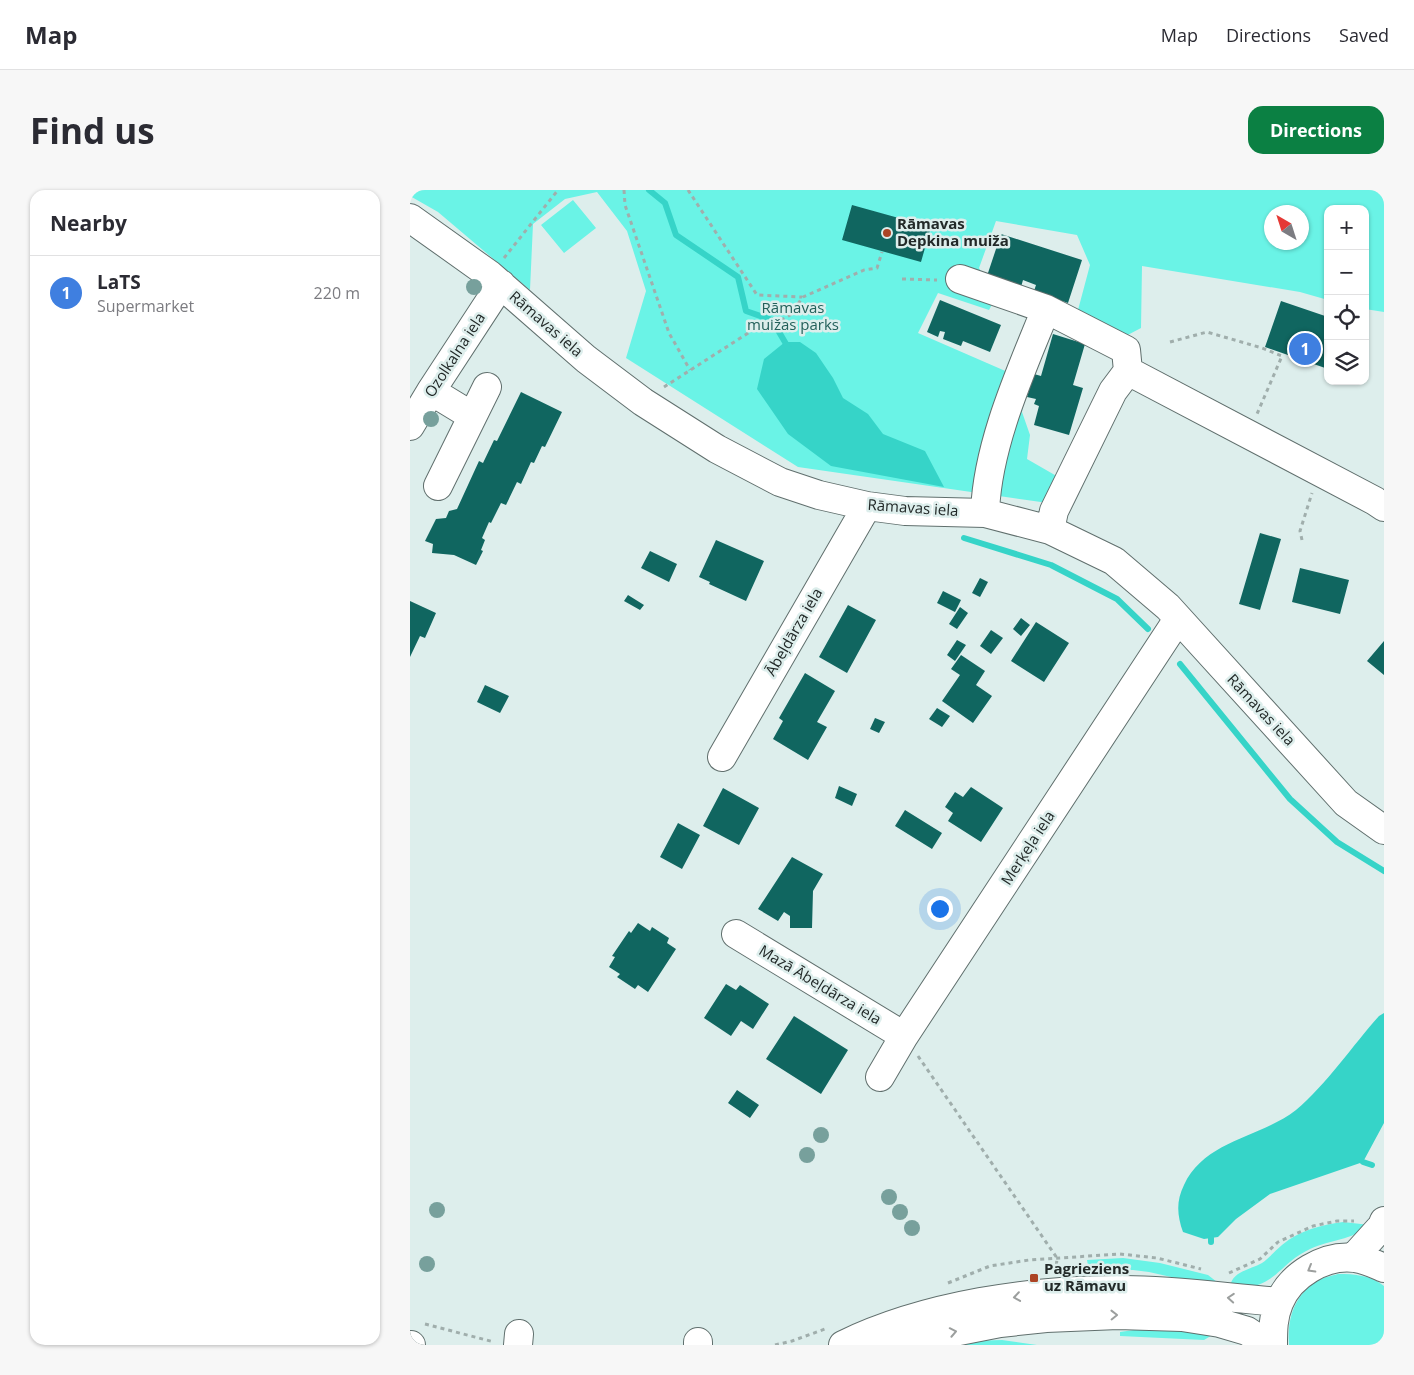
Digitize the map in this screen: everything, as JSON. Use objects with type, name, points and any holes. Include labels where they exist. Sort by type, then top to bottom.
[{"type":"street","name":"Rāmavas iela","points":[[410,218],[495,279],[586,360],[643,402],[717,449],[780,482],[819,495],[867,506],[905,511],[985,512],[1050,530],[1114,561],[1168,607],[1346,803],[1384,830]]},
{"type":"street","name":"Ozolkalna iela","points":[[410,426],[495,279]]},
{"type":"street","points":[[960,279],[1046,309],[1126,350],[1128,371],[1113,391],[1054,511],[1050,530]]},
{"type":"street","points":[[985,512],[988,475],[1010,401],[1046,309]]},
{"type":"street","points":[[1128,371],[1384,507]]},
{"type":"street","points":[[438,486],[487,387]]},
{"type":"street","points":[[431,391],[472,416]]},
{"type":"street","name":"Ābeļdārza iela","points":[[722,758],[867,506]]},
{"type":"street","name":"Merķeļa iela","points":[[880,1077],[904,1036],[1178,619]]},
{"type":"street","name":"Mazā Ābeļdārza iela","points":[[736,934],[904,1036]]},
{"type":"street","points":[[1354,1257],[1383,1223]]},
{"type":"street","points":[[1273,1345],[1273,1324],[1279,1302],[1292,1282],[1310,1268],[1332,1260],[1354,1257],[1384,1268]]},
{"type":"street","points":[[843,1345],[934,1312],[975,1303],[1072,1291],[1135,1290],[1279,1302]]},
{"type":"street","points":[[888,1345],[1000,1322],[1118,1315],[1182,1317],[1220,1323],[1247,1331],[1268,1345]]},
{"type":"path","points":[[495,279],[558,190]]},
{"type":"path","points":[[624,190],[624,205],[669,333],[690,370]]},
{"type":"path","points":[[688,190],[757,295],[803,297],[864,270],[877,268],[882,252]]},
{"type":"path","points":[[902,280],[960,279]]},
{"type":"path","points":[[643,402],[756,328],[771,326],[790,315],[803,297]]},
{"type":"path","points":[[1170,342],[1207,332],[1262,348],[1282,356],[1248,435]]},
{"type":"path","points":[[1302,540],[1300,531],[1319,472]]},
{"type":"path","points":[[904,1036],[1057,1258]]},
{"type":"path","points":[[1225,1274],[1260,1259],[1278,1242],[1313,1226],[1337,1221],[1358,1220],[1383,1223]]},
{"type":"path","points":[[413,1337],[511,1341]]},
{"type":"green space","name":"Rāmavas muižas parks","points":[[410,190],[1384,190],[1384,312],[1369,310],[1369,205],[1324,205],[1324,299],[1300,292],[1142,266],[1141,328],[1120,339],[1078,310],[1090,265],[1077,235],[996,221],[979,268],[986,280],[1002,286],[989,310],[938,293],[918,333],[1026,380],[1022,412],[1030,435],[1027,459],[1060,478],[1048,503],[798,467],[626,358],[646,291],[627,231],[597,192],[565,199],[533,224],[530,290],[438,212],[410,196]]},
{"type":"green space","points":[[573,200],[596,228],[564,253],[541,225]]},
{"type":"green space","points":[[1343,1222],[1370,1225],[1348,1237],[1310,1249],[1299,1255],[1267,1281],[1245,1287],[1230,1287],[1234,1277],[1262,1263],[1289,1240],[1303,1232]]},
{"type":"green space","points":[[1123,1258],[1160,1263],[1208,1275],[1217,1282],[1220,1288],[1149,1272],[1133,1270],[1089,1271],[1087,1260]]},
{"type":"green space","points":[[1338,1274],[1362,1276],[1373,1279],[1384,1286],[1384,1345],[1289,1345],[1291,1317],[1303,1292],[1319,1280]]},
{"type":"green space","points":[[1175,1324],[1214,1334],[1204,1340],[1120,1336],[1120,1332]]},
{"type":"green space","points":[[1002,1340],[1037,1345],[943,1345],[970,1341]]},
{"type":"shaded area","points":[[785,342],[800,342],[816,353],[833,378],[843,398],[868,414],[883,434],[925,451],[944,487],[831,466],[788,434],[757,389],[764,359]]},
{"type":"shaded area","points":[[1384,1013],[1384,1123],[1363,1162],[1270,1194],[1236,1219],[1218,1237],[1204,1239],[1183,1232],[1179,1220],[1179,1202],[1181,1191],[1193,1170],[1205,1158],[1219,1149],[1282,1119],[1296,1110],[1318,1089],[1379,1016]]},
{"type":"building","name":"Rāmavas Depkina muiža","points":[[852,205],[931,227],[921,262],[842,240]]},
{"type":"building","points":[[1001,234],[1082,260],[1068,303],[1034,291],[1036,285],[1023,280],[1021,287],[987,276]]},
{"type":"building","points":[[940,300],[1001,325],[990,352],[963,341],[961,346],[943,339],[945,332],[940,331],[938,337],[927,332]]},
{"type":"building","points":[[1281,301],[1324,316],[1324,368],[1265,347]]},
{"type":"building","points":[[1053,334],[1085,344],[1073,385],[1083,388],[1069,435],[1034,425],[1039,406],[1034,404],[1036,399],[1027,397],[1034,374],[1041,376]]},
{"type":"building","points":[[521,392],[562,412],[545,447],[542,446],[534,463],[531,462],[521,484],[517,482],[506,505],[501,503],[491,523],[489,522],[482,538],[485,540],[481,550],[483,551],[476,565],[454,555],[432,553],[433,544],[425,541],[436,519],[446,518],[449,511],[457,509],[479,461],[483,463],[494,440],[497,441]]},
{"type":"building","points":[[1260,533],[1281,539],[1260,610],[1239,604]]},
{"type":"building","points":[[716,540],[764,561],[746,601],[709,584],[710,582],[699,577]]},
{"type":"building","points":[[650,551],[677,564],[669,582],[641,568]]},
{"type":"building","points":[[1300,568],[1349,580],[1340,614],[1292,602]]},
{"type":"building","points":[[980,578],[988,582],[980,597],[972,593]]},
{"type":"building","points":[[943,591],[961,600],[955,612],[937,603]]},
{"type":"building","points":[[628,595],[644,605],[640,610],[624,601]]},
{"type":"building","points":[[410,601],[436,613],[425,638],[420,636],[410,657]]},
{"type":"building","points":[[848,605],[876,620],[847,673],[819,657]]},
{"type":"building","points":[[960,607],[968,613],[957,629],[949,624]]},
{"type":"building","points":[[1021,618],[1030,625],[1021,636],[1013,629]]},
{"type":"building","points":[[1036,622],[1069,643],[1044,682],[1011,661]]},
{"type":"building","points":[[991,630],[1003,638],[991,654],[980,646]]},
{"type":"building","points":[[957,640],[966,645],[955,661],[947,655]]},
{"type":"building","points":[[1384,641],[1384,675],[1367,661]]},
{"type":"building","points":[[961,655],[985,671],[976,685],[992,696],[973,723],[942,701],[960,675],[951,669]]},
{"type":"building","points":[[805,673],[835,691],[817,722],[827,727],[808,760],[773,739],[783,721],[779,718]]},
{"type":"building","points":[[485,685],[509,696],[500,713],[477,702]]},
{"type":"building","points":[[937,708],[950,716],[942,727],[929,719]]},
{"type":"building","points":[[875,718],[885,722],[879,733],[870,729]]},
{"type":"building","points":[[839,786],[857,794],[852,806],[835,798]]},
{"type":"building","points":[[971,787],[1003,808],[981,842],[948,821],[953,813],[945,807],[955,792],[963,797]]},
{"type":"building","points":[[723,788],[759,808],[739,845],[703,826]]},
{"type":"building","points":[[905,810],[942,833],[932,849],[895,826]]},
{"type":"building","points":[[678,823],[700,835],[682,869],[660,857]]},
{"type":"building","points":[[792,857],[823,874],[813,891],[812,928],[790,928],[790,916],[784,912],[778,921],[758,909]]},
{"type":"building","points":[[638,923],[650,931],[652,927],[669,938],[667,943],[676,949],[648,992],[638,985],[635,989],[617,977],[620,974],[609,967],[615,957],[612,956],[629,931],[631,933]]},
{"type":"building","points":[[726,984],[736,990],[740,985],[769,1004],[753,1029],[741,1021],[731,1036],[704,1018]]},
{"type":"building","points":[[794,1016],[848,1050],[821,1094],[766,1059]]},
{"type":"building","points":[[737,1090],[759,1105],[750,1118],[728,1103]]},
{"type":"waterway","points":[[649,190],[665,203],[676,235],[738,277],[746,311],[772,320],[789,349]]},
{"type":"waterway","points":[[964,538],[1051,565],[1117,599],[1148,629]]},
{"type":"waterway","points":[[1180,664],[1290,799],[1337,842],[1384,871]]},
{"type":"waterway","points":[[1363,1162],[1372,1165]]},
{"type":"place","name":"Rāmavas Depkina muiža","points":[[887,233]]},
{"type":"place","name":"LaTS","points":[[1305,349]]},
{"type":"place","name":"Pagrieziens uz Rāmavu","points":[[1034,1278]]}]
